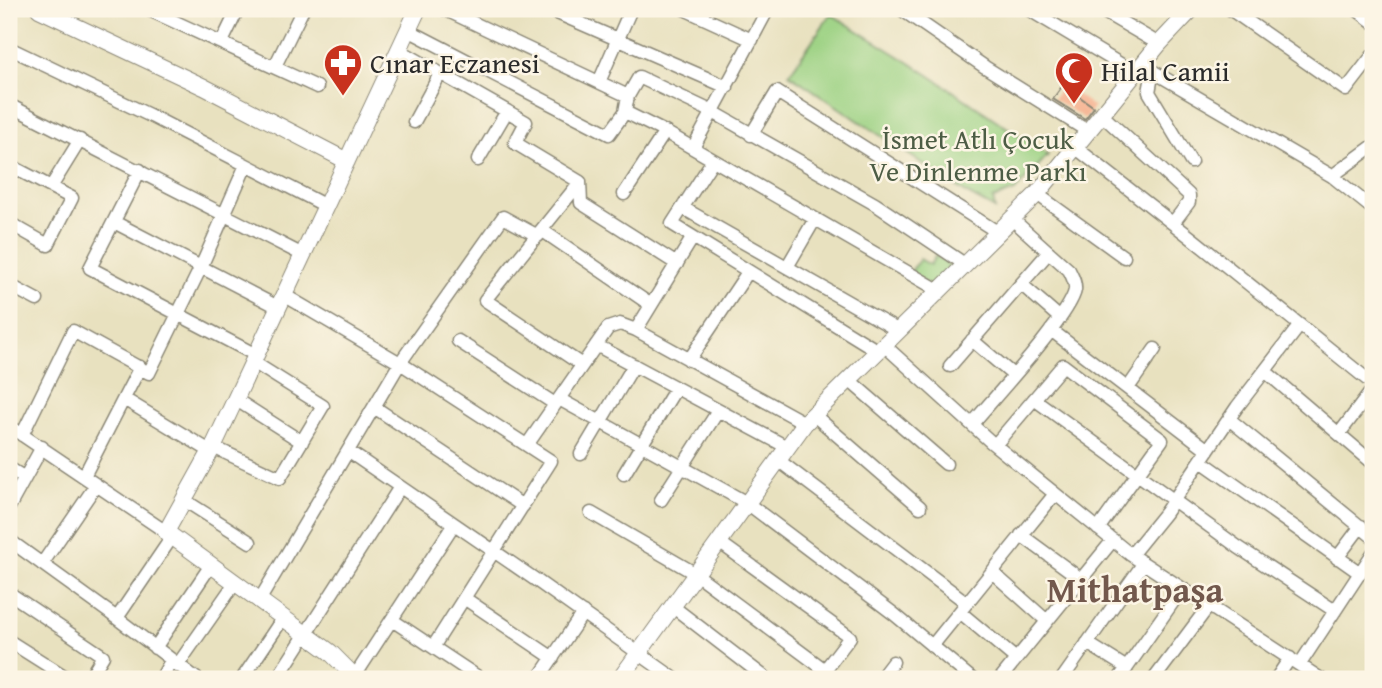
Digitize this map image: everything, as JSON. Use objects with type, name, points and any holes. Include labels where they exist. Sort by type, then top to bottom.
[{"type":"street","points":[[39,9],[205,87],[346,162]]},
{"type":"street","points":[[147,9],[166,13],[222,43],[317,87]]},
{"type":"street","points":[[222,43],[238,9]]},
{"type":"street","points":[[275,66],[303,9]]},
{"type":"street","points":[[117,618],[169,534],[418,9]]},
{"type":"street","points":[[444,9],[628,96]]},
{"type":"street","points":[[548,9],[727,87]]},
{"type":"street","points":[[599,82],[631,9]]},
{"type":"street","points":[[684,9],[752,40]]},
{"type":"street","points":[[693,148],[768,9]]},
{"type":"street","points":[[901,9],[985,67],[1089,132]]},
{"type":"street","points":[[1028,9],[1144,70],[1332,176],[1373,209]]},
{"type":"street","points":[[1099,9],[1159,44]]},
{"type":"street","points":[[1230,9],[1346,90],[1373,55]]},
{"type":"street","points":[[1356,9],[1373,22]]},
{"type":"street","points":[[620,679],[809,419],[1037,194],[1102,115],[1144,70],[1159,44],[1188,10]]},
{"type":"street","points":[[408,30],[609,134],[625,112],[628,96],[639,77],[713,112],[876,204],[966,265]]},
{"type":"street","points":[[9,48],[326,206]]},
{"type":"street","points":[[399,50],[526,122],[515,143],[580,182]]},
{"type":"street","points":[[1144,70],[1149,92],[1191,162]]},
{"type":"street","points":[[414,122],[440,74]]},
{"type":"street","points":[[751,135],[777,92],[999,233]]},
{"type":"street","points":[[9,104],[303,255]]},
{"type":"street","points":[[478,160],[507,111]]},
{"type":"street","points":[[625,112],[665,132],[940,291]]},
{"type":"street","points":[[1102,115],[1189,195],[1189,202],[1173,223]]},
{"type":"street","points":[[624,194],[665,132]]},
{"type":"street","points":[[51,187],[80,140]]},
{"type":"street","points":[[1332,176],[1373,146]]},
{"type":"street","points":[[1075,147],[1373,386],[1339,434]]},
{"type":"street","points":[[713,160],[673,224],[748,272],[881,348],[1131,555],[1321,679]]},
{"type":"street","points":[[9,165],[72,198],[48,245],[9,223]]},
{"type":"street","points":[[22,435],[73,331],[149,373],[201,267],[246,165]]},
{"type":"street","points":[[124,399],[211,449],[280,478],[323,407],[254,358],[90,268],[140,170]]},
{"type":"street","points":[[580,182],[541,234],[485,300],[582,365]]},
{"type":"street","points":[[580,182],[581,203],[677,264]]},
{"type":"street","points":[[1037,194],[1124,257]]},
{"type":"street","points":[[682,208],[899,331]]},
{"type":"street","points":[[259,601],[400,363],[502,217],[541,234],[651,305]]},
{"type":"street","points":[[787,267],[816,219]]},
{"type":"street","points":[[972,424],[1051,330],[1075,291],[1069,270],[1012,219]]},
{"type":"street","points":[[114,222],[201,267],[281,301],[400,363],[551,461],[433,647]]},
{"type":"street","points":[[636,330],[693,237]]},
{"type":"street","points":[[950,366],[1049,252]]},
{"type":"street","points":[[689,360],[748,272]]},
{"type":"street","points":[[1021,284],[1060,318]]},
{"type":"street","points":[[9,285],[37,300]]},
{"type":"street","points":[[527,445],[608,328],[620,324],[809,419],[920,507]]},
{"type":"street","points":[[1131,555],[1174,501],[1229,419],[1300,325]]},
{"type":"street","points":[[1051,330],[1128,388],[1204,455],[1360,573]]},
{"type":"street","points":[[972,340],[1013,375]]},
{"type":"street","points":[[458,341],[557,401],[644,444],[747,503],[894,614],[972,679]]},
{"type":"street","points":[[596,345],[718,411],[783,454],[963,608],[1016,659]]},
{"type":"street","points":[[1128,388],[1155,349]]},
{"type":"street","points":[[581,454],[634,365]]},
{"type":"street","points":[[995,445],[1063,365],[1162,440],[1098,528]]},
{"type":"street","points":[[84,476],[140,367]]},
{"type":"street","points":[[1265,371],[1373,463]]},
{"type":"street","points":[[849,380],[946,464]]},
{"type":"street","points":[[624,474],[676,388]]},
{"type":"street","points":[[235,399],[302,442]]},
{"type":"street","points":[[1034,399],[1238,547],[1335,611]]},
{"type":"street","points":[[373,407],[523,506]]},
{"type":"street","points":[[661,500],[718,411]]},
{"type":"street","points":[[1229,419],[1373,537]]},
{"type":"street","points":[[9,426],[169,534],[330,652],[355,678],[454,524]]},
{"type":"street","points":[[9,507],[41,447]]},
{"type":"street","points":[[348,451],[675,679]]},
{"type":"street","points":[[9,468],[25,478]]},
{"type":"street","points":[[42,564],[96,485]]},
{"type":"street","points":[[277,679],[400,487]]},
{"type":"street","points":[[932,646],[1055,494]]},
{"type":"street","points":[[184,500],[250,542]]},
{"type":"street","points":[[591,513],[696,574],[821,675],[850,637],[719,542]]},
{"type":"street","points":[[1337,558],[1361,526]]},
{"type":"street","points":[[1021,536],[1081,579]]},
{"type":"street","points":[[1000,679],[1113,540]]},
{"type":"street","points":[[9,541],[197,679]]},
{"type":"street","points":[[1276,679],[1295,661],[1335,611],[1373,553]]},
{"type":"street","points":[[1062,679],[1143,564]]},
{"type":"street","points":[[155,648],[211,565]]},
{"type":"street","points":[[992,572],[1047,621]]},
{"type":"street","points":[[161,679],[235,583]]},
{"type":"street","points":[[1119,679],[1182,589]]},
{"type":"street","points":[[9,593],[103,656],[89,679]]},
{"type":"street","points":[[464,598],[552,658]]},
{"type":"street","points":[[672,607],[767,679]]},
{"type":"street","points":[[1154,679],[1208,607]]},
{"type":"street","points":[[538,679],[583,613]]},
{"type":"street","points":[[242,679],[283,618]]},
{"type":"street","points":[[392,620],[476,678]]},
{"type":"street","points":[[9,641],[69,679]]},
{"type":"street","points":[[1087,643],[1127,668]]},
{"type":"street","points":[[880,679],[893,662]]},
{"type":"green space","name":"İsmet Atlı Çocuk Ve Dinlenme Parkı","points":[[831,14],[926,73],[1048,155],[1015,191],[993,199],[995,209],[969,195],[789,74]]},
{"type":"green space","points":[[936,255],[955,270],[936,289],[909,274],[920,259],[930,265]]},
{"type":"building","name":"Hilal Camii","points":[[1063,85],[1094,107],[1085,119],[1053,99]]},
{"type":"place","name":"Cınar Eczanesi","points":[[343,97]]},
{"type":"place","name":"Hilal Camii","points":[[1074,105]]},
{"type":"district","name":"Mithatpaşa","points":[[1135,590]]}]
